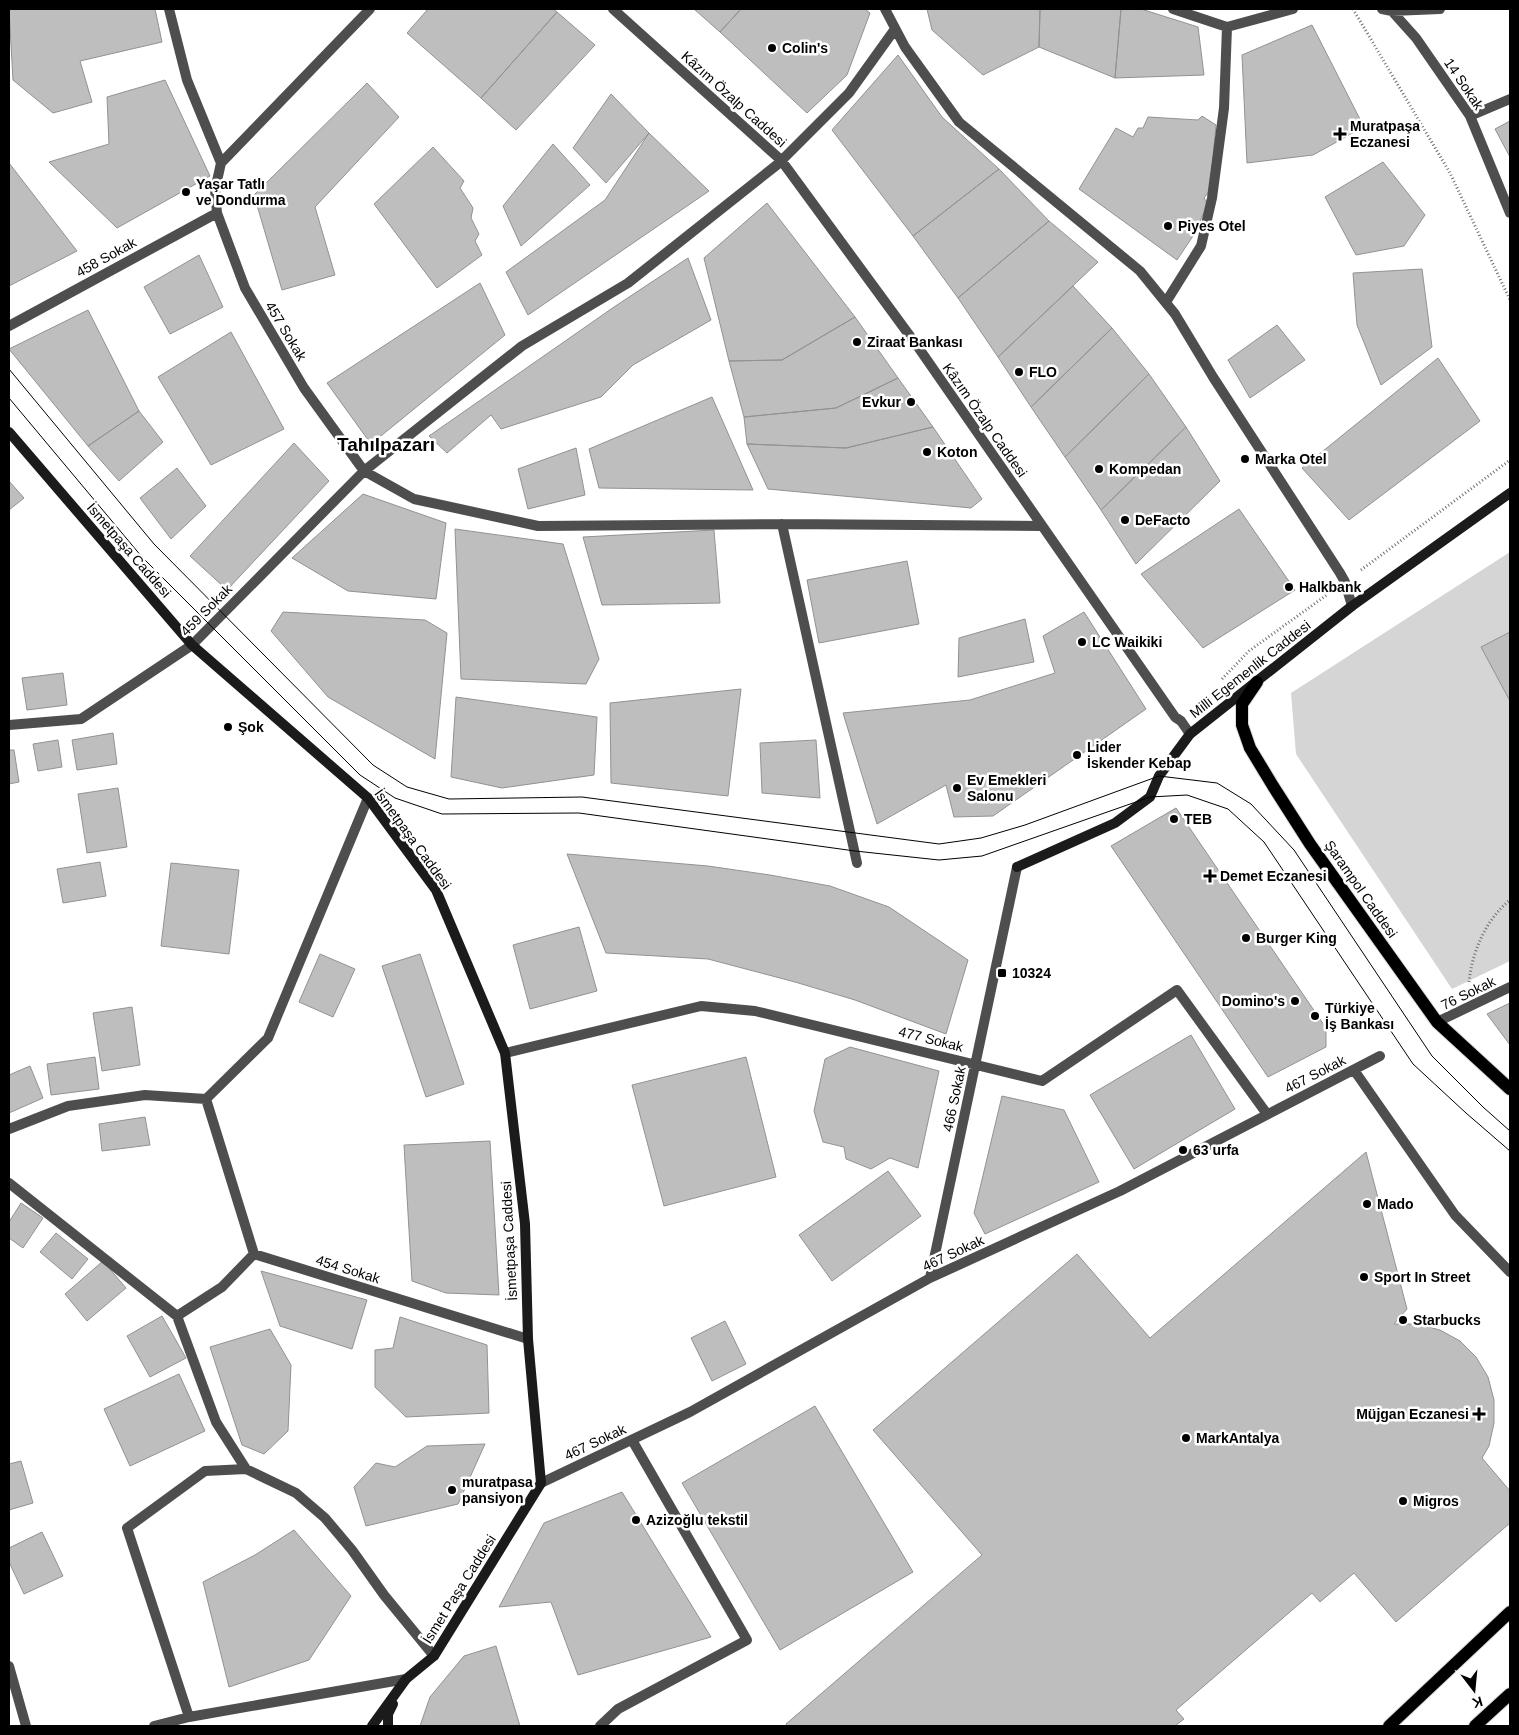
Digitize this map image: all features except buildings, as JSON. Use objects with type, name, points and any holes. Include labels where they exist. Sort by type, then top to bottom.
[{"type":"main road","name":"Şarampol Caddesi","points":[[1256,682],[1242,704],[1242,725],[1250,748],[1310,844],[1438,1022],[1510,1089]]},
{"type":"main road","points":[[1389,1726],[1510,1612]]},
{"type":"main road","points":[[1475,1726],[1510,1694]]},
{"type":"street","points":[[170,9],[187,80],[222,163],[370,9]]},
{"type":"street","name":"Kâzım Özalp Caddesi","points":[[613,9],[781,160],[918,347],[1175,717],[1181,721],[1190,734]]},
{"type":"street","points":[[885,9],[905,47],[959,122],[1140,271],[1166,302],[1340,573],[1345,582],[1352,606]]},
{"type":"street","points":[[1173,9],[1227,27],[1294,9]]},
{"type":"street","points":[[1388,10],[1440,9]]},
{"type":"street","name":"14 Sokak","points":[[1388,10],[1416,38],[1470,116],[1510,213]]},
{"type":"street","points":[[1166,302],[1201,246],[1212,198],[1224,108],[1227,27]]},
{"type":"street","name":"459 Sokak","points":[[9,725],[81,719],[192,645],[364,471],[522,346],[628,283],[781,160],[849,93],[895,29]]},
{"type":"street","points":[[1470,116],[1510,100]]},
{"type":"street","name":"457 Sokak","points":[[222,163],[215,190],[217,213],[245,288],[304,388],[364,471]]},
{"type":"street","name":"458 Sokak","points":[[9,326],[217,213]]},
{"type":"street","name":"İsmetpaşa Caddesi","points":[[9,432],[192,645],[368,798],[436,890],[505,1053],[525,1224],[528,1339],[541,1482]]},
{"type":"street","points":[[364,471],[414,499],[538,526],[782,524],[1042,526]]},
{"type":"street","name":"Milli Egemenlik Caddesi","points":[[1017,868],[1115,822],[1150,797],[1159,776],[1190,734],[1352,606],[1510,493]]},
{"type":"street","points":[[782,524],[857,863]]},
{"type":"street","points":[[9,1129],[68,1106],[145,1095],[206,1099],[268,1038],[368,798]]},
{"type":"street","name":"466 Sokak","points":[[930,1278],[1017,868]]},
{"type":"street","name":"76 Sokak","points":[[1438,1022],[1510,988]]},
{"type":"street","name":"477 Sokak","points":[[505,1053],[702,1006],[755,1011],[1042,1081],[1177,990],[1267,1114]]},
{"type":"street","name":"467 Sokak","points":[[541,1482],[690,1412],[930,1278],[1120,1191],[1380,1056]]},
{"type":"street","points":[[1354,1070],[1455,1215],[1510,1272]]},
{"type":"street","points":[[178,1316],[222,1287],[254,1254],[206,1099]]},
{"type":"street","points":[[9,1183],[178,1316],[216,1422],[246,1469]]},
{"type":"street","name":"454 Sokak","points":[[254,1254],[528,1339]]},
{"type":"street","points":[[600,1726],[618,1709],[747,1640],[632,1440]]},
{"type":"street","points":[[189,1717],[126,1528],[205,1471],[246,1469],[296,1493],[325,1518],[434,1656]]},
{"type":"street","name":"İsmet Paşa Caddesi","points":[[372,1726],[406,1679],[434,1656],[541,1482]]},
{"type":"street","points":[[9,1666],[26,1726]]},
{"type":"street","points":[[154,1726],[189,1717],[406,1679]]},
{"type":"street","points":[[388,1726],[388,1714],[406,1679]]},
{"type":"path","points":[[1353,9],[1450,173],[1510,300]]},
{"type":"path","points":[[1475,1005],[1468,981],[1475,948],[1499,909],[1510,900]]},
{"type":"shaded area","points":[[1510,552],[1510,961],[1452,989],[1296,754],[1291,693]]},
{"type":"tram line","points":[[9,369],[154,544],[373,765],[407,787],[449,799],[582,797],[939,844],[981,838],[1025,825],[1159,776],[1217,783],[1251,804],[1294,850],[1432,1056],[1510,1131]]},
{"type":"tram line","points":[[9,398],[142,557],[360,775],[395,798],[442,814],[579,813],[855,851],[939,860],[982,856],[1150,797],[1187,795],[1228,809],[1264,842],[1413,1064],[1510,1151]]},
{"type":"place","name":"Colin's","points":[[772,48]]},
{"type":"place","name":"Muratpaşa Eczanesi","points":[[1340,134]]},
{"type":"place","name":"Yaşar Tatlı ve Dondurma","points":[[186,192]]},
{"type":"place","name":"Piyes Otel","points":[[1168,226]]},
{"type":"place","name":"Ziraat Bankası","points":[[857,342]]},
{"type":"place","name":"FLO","points":[[1019,372]]},
{"type":"place","name":"Evkur","points":[[911,402]]},
{"type":"place","name":"Koton","points":[[927,452]]},
{"type":"place","name":"Marka Otel","points":[[1245,459]]},
{"type":"place","name":"Kompedan","points":[[1099,469]]},
{"type":"place","name":"DeFacto","points":[[1125,520]]},
{"type":"place","name":"Halkbank","points":[[1289,587]]},
{"type":"place","name":"LC Waikiki","points":[[1082,642]]},
{"type":"place","name":"Şok","points":[[228,727]]},
{"type":"place","name":"Lider İskender Kebap","points":[[1077,755]]},
{"type":"place","name":"Ev Emekleri Salonu","points":[[957,788]]},
{"type":"place","name":"TEB","points":[[1174,819]]},
{"type":"place","name":"Demet Eczanesi","points":[[1210,876]]},
{"type":"place","name":"Burger King","points":[[1246,938]]},
{"type":"place","name":"10324","points":[[1002,973]]},
{"type":"place","name":"Domino's","points":[[1295,1001]]},
{"type":"place","name":"Türkiye İş Bankası","points":[[1315,1016]]},
{"type":"place","name":"63 urfa","points":[[1183,1150]]},
{"type":"place","name":"Mado","points":[[1367,1204]]},
{"type":"place","name":"Sport In Street","points":[[1364,1277]]},
{"type":"place","name":"Starbucks","points":[[1403,1320]]},
{"type":"place","name":"Müjgan Eczanesi","points":[[1479,1414]]},
{"type":"place","name":"MarkAntalya","points":[[1186,1438]]},
{"type":"place","name":"muratpasa pansiyon","points":[[452,1490]]},
{"type":"place","name":"Migros","points":[[1403,1501]]},
{"type":"place","name":"Azizoğlu tekstil","points":[[636,1520]]},
{"type":"district","name":"Tahılpazarı","points":[[386,444]]}]
